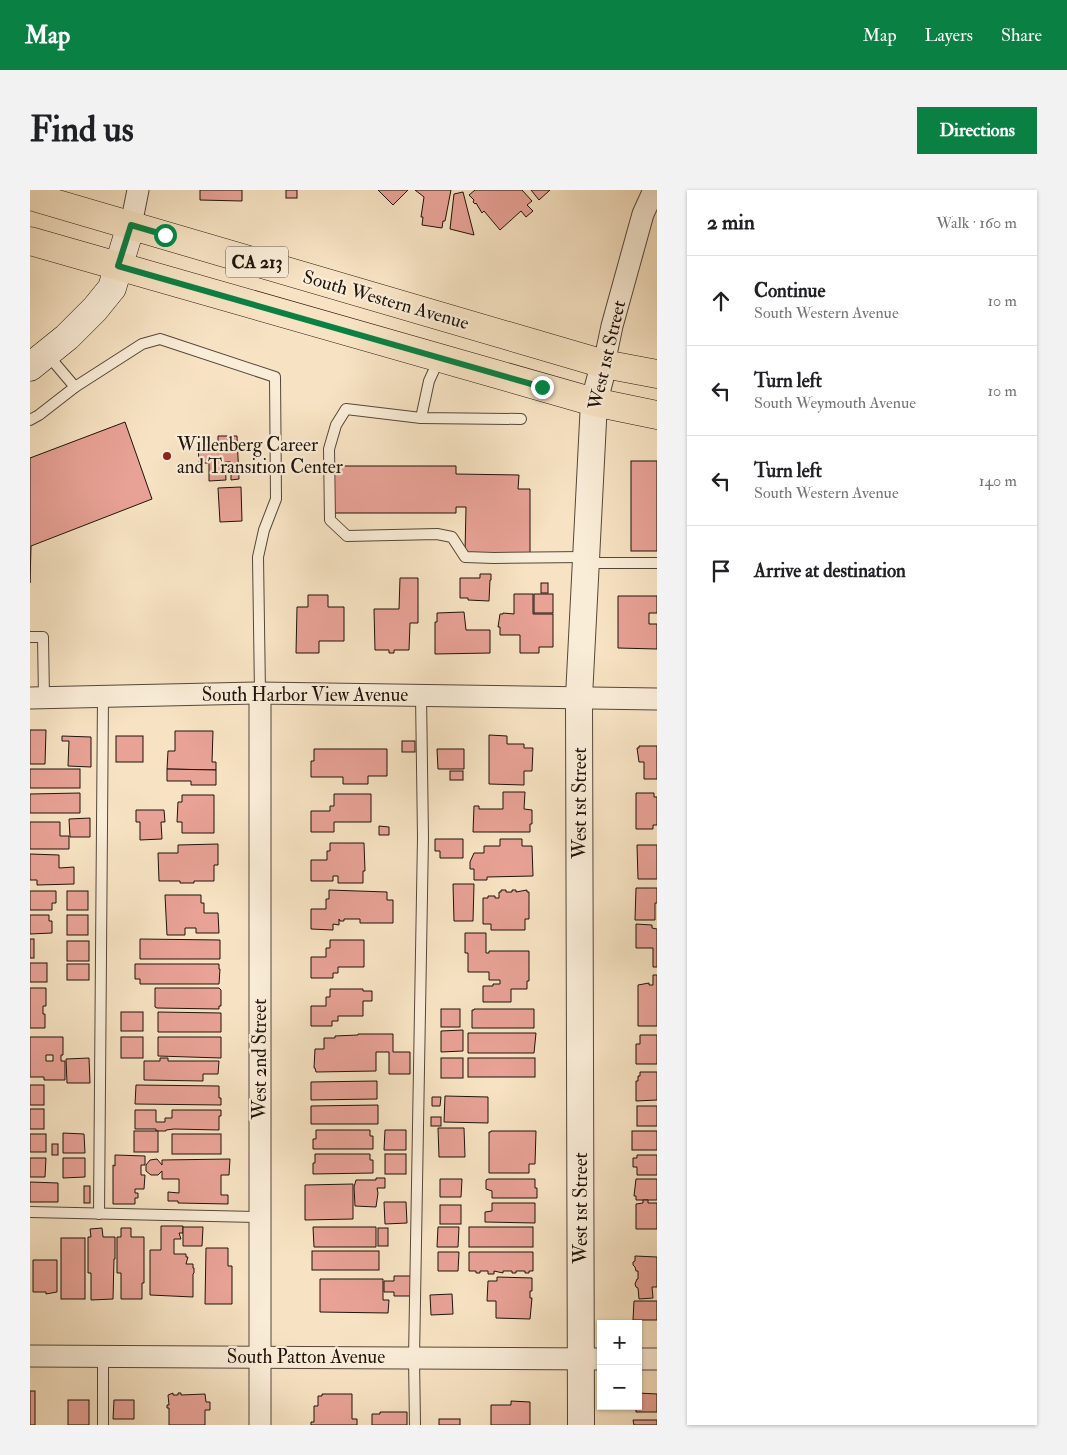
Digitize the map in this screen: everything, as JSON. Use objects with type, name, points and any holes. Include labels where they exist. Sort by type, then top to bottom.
[{"type":"main road","name":"South Western Avenue","points":[[30,196],[604,364],[657,374]]},
{"type":"main road","points":[[38,360],[67,337],[95,309],[112,288],[131,225]]},
{"type":"main road","name":"CA 213","points":[[30,240],[594,402],[657,415]]},
{"type":"street","points":[[131,225],[138,190]]},
{"type":"street","name":"West 1st Street","points":[[581,1425],[591,1359],[579,697],[594,402],[612,326],[643,214],[654,190]]},
{"type":"street","name":"South Harbor View Avenue","points":[[37,698],[260,693],[657,699]]},
{"type":"street","name":"West 2nd Street","points":[[260,693],[260,1425]]},
{"type":"street","name":"South Patton Avenue","points":[[30,1356],[591,1359]]},
{"type":"street","points":[[642,1359],[657,1359]]},
{"type":"lane","points":[[30,420],[75,387],[142,344],[160,339],[275,377],[276,499],[264,530],[258,557],[260,693]]},
{"type":"lane","points":[[421,418],[429,381],[439,358]]},
{"type":"lane","points":[[38,360],[75,387]]},
{"type":"lane","points":[[521,420],[421,418],[346,409],[336,425],[329,449],[330,520],[347,536],[437,534],[452,537],[465,557],[657,563]]},
{"type":"lane","points":[[30,637],[43,637],[37,698]]},
{"type":"lane","points":[[415,1425],[414,1358],[423,837],[420,695]]},
{"type":"lane","points":[[99,1214],[103,696]]},
{"type":"lane","points":[[30,1212],[260,1217]]},
{"type":"lane","points":[[103,1356],[103,1425]]},
{"type":"building","points":[[200,190],[242,190],[242,201],[200,200]]},
{"type":"building","points":[[286,190],[297,190],[297,198],[286,198]]},
{"type":"building","points":[[378,190],[408,190],[393,205]]},
{"type":"building","points":[[415,190],[451,190],[442,228],[422,225],[423,217],[421,217],[424,197]]},
{"type":"building","points":[[475,190],[522,190],[532,201],[527,205],[533,211],[526,217],[521,211],[500,230],[484,211],[482,213],[476,203],[473,202],[474,200],[469,195]]},
{"type":"building","points":[[531,190],[550,190],[539,200]]},
{"type":"building","points":[[463,192],[474,235],[450,229],[454,194]]},
{"type":"building","points":[[125,422],[152,499],[31,546],[30,583],[30,458]]},
{"type":"building","points":[[218,436],[237,436],[239,479],[231,480],[231,462],[225,462],[226,480],[209,481],[209,463],[199,463],[198,445],[218,444]]},
{"type":"building","points":[[631,461],[657,461],[657,551],[631,551]]},
{"type":"building","points":[[333,466],[456,466],[456,474],[519,475],[518,489],[530,489],[530,553],[465,553],[466,507],[456,507],[456,513],[333,513]]},
{"type":"building","points":[[241,487],[242,521],[220,522],[218,488]]},
{"type":"building","points":[[480,574],[491,574],[489,601],[460,598],[460,578],[480,578]]},
{"type":"building","points":[[400,578],[418,578],[418,623],[410,623],[409,650],[394,650],[394,653],[389,653],[389,650],[375,650],[374,609],[399,609]]},
{"type":"building","points":[[541,583],[548,583],[548,593],[541,593]]},
{"type":"building","points":[[514,594],[533,594],[533,614],[553,614],[553,647],[539,647],[539,653],[520,653],[520,635],[500,635],[500,627],[498,627],[500,614],[514,614]]},
{"type":"building","points":[[534,594],[553,594],[553,613],[534,613]]},
{"type":"building","points":[[308,595],[328,595],[328,607],[344,607],[344,641],[319,641],[319,653],[296,653],[297,607],[308,607]]},
{"type":"building","points":[[618,596],[657,596],[657,613],[649,613],[649,624],[657,624],[657,649],[618,648]]},
{"type":"building","points":[[464,612],[466,630],[490,630],[490,653],[435,654],[435,622],[437,622],[437,613]]},
{"type":"building","points":[[30,730],[46,730],[45,764],[30,764]]},
{"type":"building","points":[[175,731],[213,731],[212,762],[216,762],[216,770],[167,769],[168,751],[175,751]]},
{"type":"building","points":[[489,735],[507,736],[507,744],[524,744],[524,748],[533,748],[532,771],[524,771],[524,785],[489,784]]},
{"type":"building","points":[[62,736],[91,737],[91,767],[68,766],[69,741],[62,741]]},
{"type":"building","points":[[116,736],[143,736],[143,762],[116,762]]},
{"type":"building","points":[[402,741],[415,741],[415,752],[402,752]]},
{"type":"building","points":[[639,746],[657,746],[657,779],[644,779],[644,762],[639,762],[637,748]]},
{"type":"building","points":[[314,749],[387,749],[387,776],[368,776],[368,784],[343,784],[343,777],[311,777],[311,761],[314,761]]},
{"type":"building","points":[[437,749],[464,749],[464,769],[438,769]]},
{"type":"building","points":[[30,769],[80,769],[80,788],[30,788]]},
{"type":"building","points":[[167,769],[216,770],[216,785],[191,785],[191,781],[167,781]]},
{"type":"building","points":[[450,771],[463,771],[463,780],[450,780]]},
{"type":"building","points":[[503,792],[525,792],[524,809],[532,810],[530,832],[473,832],[474,806],[479,806],[479,809],[503,809]]},
{"type":"building","points":[[80,793],[80,813],[30,813],[30,794]]},
{"type":"building","points":[[636,793],[654,793],[654,797],[657,797],[657,825],[653,825],[653,829],[636,829]]},
{"type":"building","points":[[334,794],[371,794],[371,822],[334,822],[334,832],[311,832],[311,811],[330,811],[330,806],[334,806]]},
{"type":"building","points":[[182,795],[214,795],[214,833],[182,833],[182,822],[177,822],[178,802],[182,802]]},
{"type":"building","points":[[136,810],[164,810],[165,822],[161,822],[162,839],[140,840],[140,822],[136,822]]},
{"type":"building","points":[[90,818],[90,837],[70,837],[69,819]]},
{"type":"building","points":[[30,822],[60,822],[60,836],[69,836],[69,849],[30,849]]},
{"type":"building","points":[[379,826],[389,827],[389,835],[379,835]]},
{"type":"building","points":[[435,839],[463,839],[463,858],[440,858],[440,851],[435,851]]},
{"type":"building","points":[[500,839],[522,839],[522,846],[532,846],[533,876],[487,877],[487,880],[474,880],[474,869],[470,869],[470,862],[474,853],[484,853],[484,846],[500,846]]},
{"type":"building","points":[[330,843],[364,843],[365,871],[363,871],[363,883],[338,883],[338,876],[333,876],[333,881],[311,881],[311,860],[327,860],[327,851],[330,851]]},
{"type":"building","points":[[218,844],[218,865],[214,865],[214,881],[180,883],[180,881],[159,881],[158,853],[178,853],[178,845]]},
{"type":"building","points":[[637,845],[657,845],[657,879],[638,879]]},
{"type":"building","points":[[30,854],[59,855],[59,868],[74,867],[74,884],[37,885],[37,880],[30,880]]},
{"type":"building","points":[[453,884],[474,884],[473,921],[454,921]]},
{"type":"building","points":[[636,888],[657,888],[655,920],[635,920]]},
{"type":"building","points":[[329,890],[387,892],[387,900],[393,900],[393,923],[360,923],[360,919],[344,919],[344,921],[340,921],[339,919],[339,925],[333,924],[333,930],[311,929],[311,909],[326,909],[326,899],[329,899]]},
{"type":"building","points":[[501,890],[512,892],[512,890],[516,890],[516,892],[527,890],[529,892],[529,919],[525,919],[525,930],[491,930],[491,924],[483,924],[483,898],[495,896],[495,898],[499,898]]},
{"type":"building","points":[[30,891],[56,891],[56,903],[52,903],[52,910],[30,910]]},
{"type":"building","points":[[67,891],[88,891],[88,910],[67,910]]},
{"type":"building","points":[[165,895],[201,895],[201,903],[204,903],[204,913],[218,913],[219,933],[196,933],[196,928],[185,928],[185,935],[167,935]]},
{"type":"building","points":[[30,915],[49,915],[49,921],[52,921],[52,933],[30,934]]},
{"type":"building","points":[[67,915],[88,915],[88,935],[67,935]]},
{"type":"building","points":[[636,924],[652,925],[652,928],[657,929],[657,967],[653,967],[653,948],[636,948]]},
{"type":"building","points":[[465,933],[486,933],[486,953],[489,953],[489,951],[529,951],[529,981],[527,981],[527,989],[511,989],[511,1002],[483,1002],[483,986],[500,984],[500,980],[489,980],[489,972],[468,972],[468,953],[465,953]]},
{"type":"building","points":[[30,939],[34,939],[34,958],[30,958]]},
{"type":"building","points":[[140,939],[220,940],[220,959],[140,959]]},
{"type":"building","points":[[330,940],[364,940],[364,967],[338,967],[338,973],[333,973],[333,978],[311,978],[311,957],[326,957],[326,948],[330,948]]},
{"type":"building","points":[[67,941],[89,941],[89,961],[67,961]]},
{"type":"building","points":[[30,963],[47,963],[47,982],[30,982]]},
{"type":"building","points":[[67,964],[89,964],[89,980],[67,980]]},
{"type":"building","points":[[135,964],[219,964],[219,984],[140,984],[140,979],[135,979]]},
{"type":"building","points":[[653,975],[657,975],[657,1026],[638,1026],[638,985],[649,983],[649,985],[653,985]]},
{"type":"building","points":[[30,988],[46,988],[46,1006],[43,1006],[45,1028],[30,1028]]},
{"type":"building","points":[[155,988],[219,988],[221,990],[221,1006],[219,1006],[219,1009],[157,1008],[155,1007]]},
{"type":"building","points":[[330,989],[363,989],[363,991],[372,991],[372,1001],[363,1001],[363,1016],[338,1016],[338,1021],[332,1021],[332,1026],[311,1026],[311,1006],[326,1006],[326,997],[330,997]]},
{"type":"building","points":[[441,1009],[460,1009],[460,1027],[441,1027]]},
{"type":"building","points":[[534,1009],[534,1028],[472,1028],[472,1010]]},
{"type":"building","points":[[121,1012],[143,1012],[143,1031],[121,1031]]},
{"type":"building","points":[[158,1012],[221,1013],[221,1032],[158,1032]]},
{"type":"building","points":[[463,1030],[463,1051],[441,1052],[441,1031]]},
{"type":"building","points":[[468,1033],[536,1033],[534,1053],[468,1053]]},
{"type":"building","points":[[358,1034],[393,1034],[393,1052],[410,1052],[410,1074],[389,1074],[389,1052],[376,1052],[376,1071],[316,1072],[314,1068],[315,1049],[324,1049],[324,1038]]},
{"type":"building","points":[[640,1035],[657,1035],[657,1064],[636,1064],[636,1044],[640,1044]]},
{"type":"building","points":[[30,1037],[63,1037],[61,1061],[65,1061],[65,1080],[44,1080],[44,1077],[30,1077]],"holes":[[[46,1055],[53,1055],[53,1061],[46,1061]]]},
{"type":"building","points":[[121,1037],[143,1037],[143,1058],[121,1058]]},
{"type":"building","points":[[158,1037],[221,1037],[221,1058],[158,1056]]},
{"type":"building","points":[[89,1058],[90,1083],[67,1083],[66,1059]]},
{"type":"building","points":[[160,1058],[168,1058],[168,1061],[219,1061],[218,1074],[203,1074],[203,1081],[144,1080],[144,1061],[160,1061]]},
{"type":"building","points":[[441,1058],[463,1058],[463,1078],[441,1078]]},
{"type":"building","points":[[468,1058],[535,1058],[535,1077],[468,1077]]},
{"type":"building","points":[[640,1072],[657,1072],[657,1100],[636,1101],[636,1081],[638,1081]]},
{"type":"building","points":[[377,1081],[377,1099],[311,1100],[311,1082]]},
{"type":"building","points":[[30,1085],[44,1085],[44,1105],[30,1105]]},
{"type":"building","points":[[136,1085],[219,1086],[221,1105],[135,1104]]},
{"type":"building","points":[[445,1096],[488,1097],[488,1123],[444,1122]]},
{"type":"building","points":[[432,1097],[441,1097],[440,1106],[432,1106]]},
{"type":"building","points":[[378,1105],[378,1124],[311,1124],[311,1106]]},
{"type":"building","points":[[637,1106],[657,1106],[657,1126],[637,1126]]},
{"type":"building","points":[[30,1109],[44,1109],[44,1129],[30,1129]]},
{"type":"building","points":[[135,1110],[156,1110],[156,1122],[165,1122],[165,1118],[172,1118],[172,1110],[221,1110],[219,1130],[174,1129],[156,1131],[156,1129],[135,1129]]},
{"type":"building","points":[[431,1117],[441,1117],[441,1126],[431,1126]]},
{"type":"building","points":[[438,1128],[464,1128],[465,1157],[439,1157]]},
{"type":"building","points":[[316,1130],[370,1130],[370,1136],[373,1136],[373,1149],[313,1149],[313,1139],[316,1139]]},
{"type":"building","points":[[385,1130],[406,1130],[406,1150],[384,1150]]},
{"type":"building","points":[[134,1131],[158,1131],[158,1152],[134,1152]]},
{"type":"building","points":[[536,1131],[535,1164],[529,1164],[529,1173],[489,1173],[489,1132]]},
{"type":"building","points":[[632,1131],[657,1131],[657,1150],[632,1150]]},
{"type":"building","points":[[63,1133],[84,1134],[85,1153],[63,1153]]},
{"type":"building","points":[[30,1134],[46,1134],[46,1152],[30,1152]]},
{"type":"building","points":[[172,1134],[221,1134],[221,1154],[172,1154]]},
{"type":"building","points":[[52,1144],[58,1144],[58,1155],[52,1155]]},
{"type":"building","points":[[315,1154],[370,1154],[370,1160],[373,1160],[373,1173],[313,1174]]},
{"type":"building","points":[[385,1154],[406,1154],[406,1174],[385,1174]]},
{"type":"building","points":[[115,1155],[145,1156],[145,1165],[141,1165],[141,1175],[145,1175],[144,1189],[135,1189],[135,1193],[138,1193],[138,1198],[135,1198],[135,1204],[113,1204],[113,1165],[115,1166]]},
{"type":"building","points":[[637,1155],[657,1155],[657,1175],[637,1175],[637,1167],[633,1167],[633,1158],[637,1158]]},
{"type":"building","points":[[30,1158],[46,1158],[45,1177],[30,1177]]},
{"type":"building","points":[[63,1158],[85,1158],[85,1177],[63,1178]]},
{"type":"building","points":[[157,1159],[162,1165],[162,1160],[230,1159],[229,1175],[221,1175],[221,1195],[228,1195],[228,1204],[168,1201],[168,1192],[179,1193],[179,1179],[162,1179],[162,1171],[158,1175],[151,1175],[146,1171],[146,1165],[150,1160]]},
{"type":"building","points":[[376,1178],[385,1178],[385,1188],[377,1188],[376,1207],[355,1206],[354,1187],[356,1180],[376,1180]]},
{"type":"building","points":[[440,1179],[462,1179],[461,1197],[440,1197]]},
{"type":"building","points":[[535,1179],[537,1198],[492,1198],[492,1191],[486,1189],[486,1180]]},
{"type":"building","points":[[636,1179],[657,1179],[657,1200],[636,1200],[636,1196],[634,1196]]},
{"type":"building","points":[[30,1182],[58,1183],[58,1202],[30,1202]]},
{"type":"building","points":[[353,1184],[353,1219],[305,1220],[305,1185]]},
{"type":"building","points":[[84,1186],[90,1186],[90,1203],[84,1203]]},
{"type":"building","points":[[643,1200],[648,1200],[648,1203],[657,1203],[657,1229],[636,1229],[636,1204],[643,1203]]},
{"type":"building","points":[[384,1202],[406,1202],[407,1223],[385,1224]]},
{"type":"building","points":[[492,1203],[535,1203],[535,1223],[485,1222],[485,1212],[492,1211]]},
{"type":"building","points":[[440,1205],[461,1205],[461,1224],[440,1224]]},
{"type":"building","points":[[161,1226],[183,1226],[183,1233],[179,1233],[181,1239],[174,1239],[174,1254],[186,1254],[186,1257],[188,1257],[186,1264],[193,1264],[193,1297],[150,1295],[150,1250],[161,1250]]},
{"type":"building","points":[[183,1227],[203,1227],[202,1246],[183,1246]]},
{"type":"building","points":[[313,1227],[376,1227],[376,1247],[314,1247]]},
{"type":"building","points":[[438,1227],[459,1227],[458,1247],[437,1247]]},
{"type":"building","points":[[469,1227],[533,1227],[533,1247],[469,1247]]},
{"type":"building","points":[[102,1228],[103,1237],[115,1237],[113,1299],[91,1300],[91,1273],[88,1273],[88,1237],[91,1237],[90,1229]]},
{"type":"building","points":[[121,1228],[131,1228],[131,1237],[144,1237],[142,1299],[121,1299],[121,1273],[117,1273],[117,1237],[121,1237]]},
{"type":"building","points":[[378,1228],[388,1228],[388,1246],[378,1246]]},
{"type":"building","points":[[61,1238],[85,1238],[85,1299],[61,1299]]},
{"type":"building","points":[[206,1248],[228,1248],[228,1266],[232,1266],[232,1304],[205,1304]]},
{"type":"building","points":[[312,1251],[379,1251],[379,1270],[312,1270]]},
{"type":"building","points":[[438,1252],[459,1252],[458,1271],[438,1271]]},
{"type":"building","points":[[469,1252],[533,1252],[533,1271],[525,1273],[525,1271],[516,1271],[516,1273],[512,1273],[512,1271],[503,1271],[503,1273],[494,1271],[494,1274],[488,1274],[488,1271],[476,1273],[476,1271],[469,1271]]},
{"type":"building","points":[[635,1256],[657,1257],[657,1287],[652,1287],[653,1298],[639,1299],[638,1288],[635,1284],[638,1279],[638,1271],[636,1271],[633,1265]]},
{"type":"building","points":[[33,1260],[57,1260],[57,1292],[46,1294],[46,1292],[33,1292]]},
{"type":"building","points":[[394,1276],[413,1276],[413,1296],[394,1296],[394,1292],[384,1292],[384,1281],[394,1281]]},
{"type":"building","points":[[497,1277],[532,1278],[530,1319],[496,1318],[496,1301],[487,1301],[488,1281],[497,1281]]},
{"type":"building","points":[[320,1279],[383,1279],[383,1300],[389,1300],[388,1313],[320,1312]]},
{"type":"building","points":[[452,1294],[453,1314],[431,1315],[430,1295]]},
{"type":"building","points":[[634,1301],[657,1301],[657,1320],[633,1320]]},
{"type":"building","points":[[30,1391],[35,1391],[35,1425],[30,1425]]},
{"type":"building","points":[[173,1393],[173,1395],[178,1395],[178,1393],[181,1393],[181,1395],[205,1394],[206,1402],[210,1402],[210,1410],[205,1410],[205,1425],[169,1425],[168,1395]]},
{"type":"building","points":[[642,1393],[657,1394],[657,1412],[636,1412],[636,1410],[642,1410]]},
{"type":"building","points":[[322,1394],[352,1394],[352,1419],[357,1419],[357,1425],[311,1425],[311,1422],[314,1422],[314,1406],[318,1406],[318,1396],[322,1396]]},
{"type":"building","points":[[68,1400],[89,1400],[89,1425],[68,1425]]},
{"type":"building","points":[[114,1400],[134,1400],[134,1419],[113,1419]]},
{"type":"building","points":[[511,1401],[530,1402],[530,1425],[491,1425],[491,1405],[511,1405]]},
{"type":"building","points":[[380,1412],[407,1412],[407,1425],[372,1425],[372,1414],[380,1414]]},
{"type":"building","points":[[439,1419],[460,1419],[460,1425],[439,1425]]},
{"type":"building","points":[[633,1420],[657,1420],[657,1425],[634,1425]]},
{"type":"place","name":"Willenberg Career and Transition Center","points":[[167,456]]},
{"type":"route","points":[[165,235],[131,225],[118,266],[542,387]]}]
